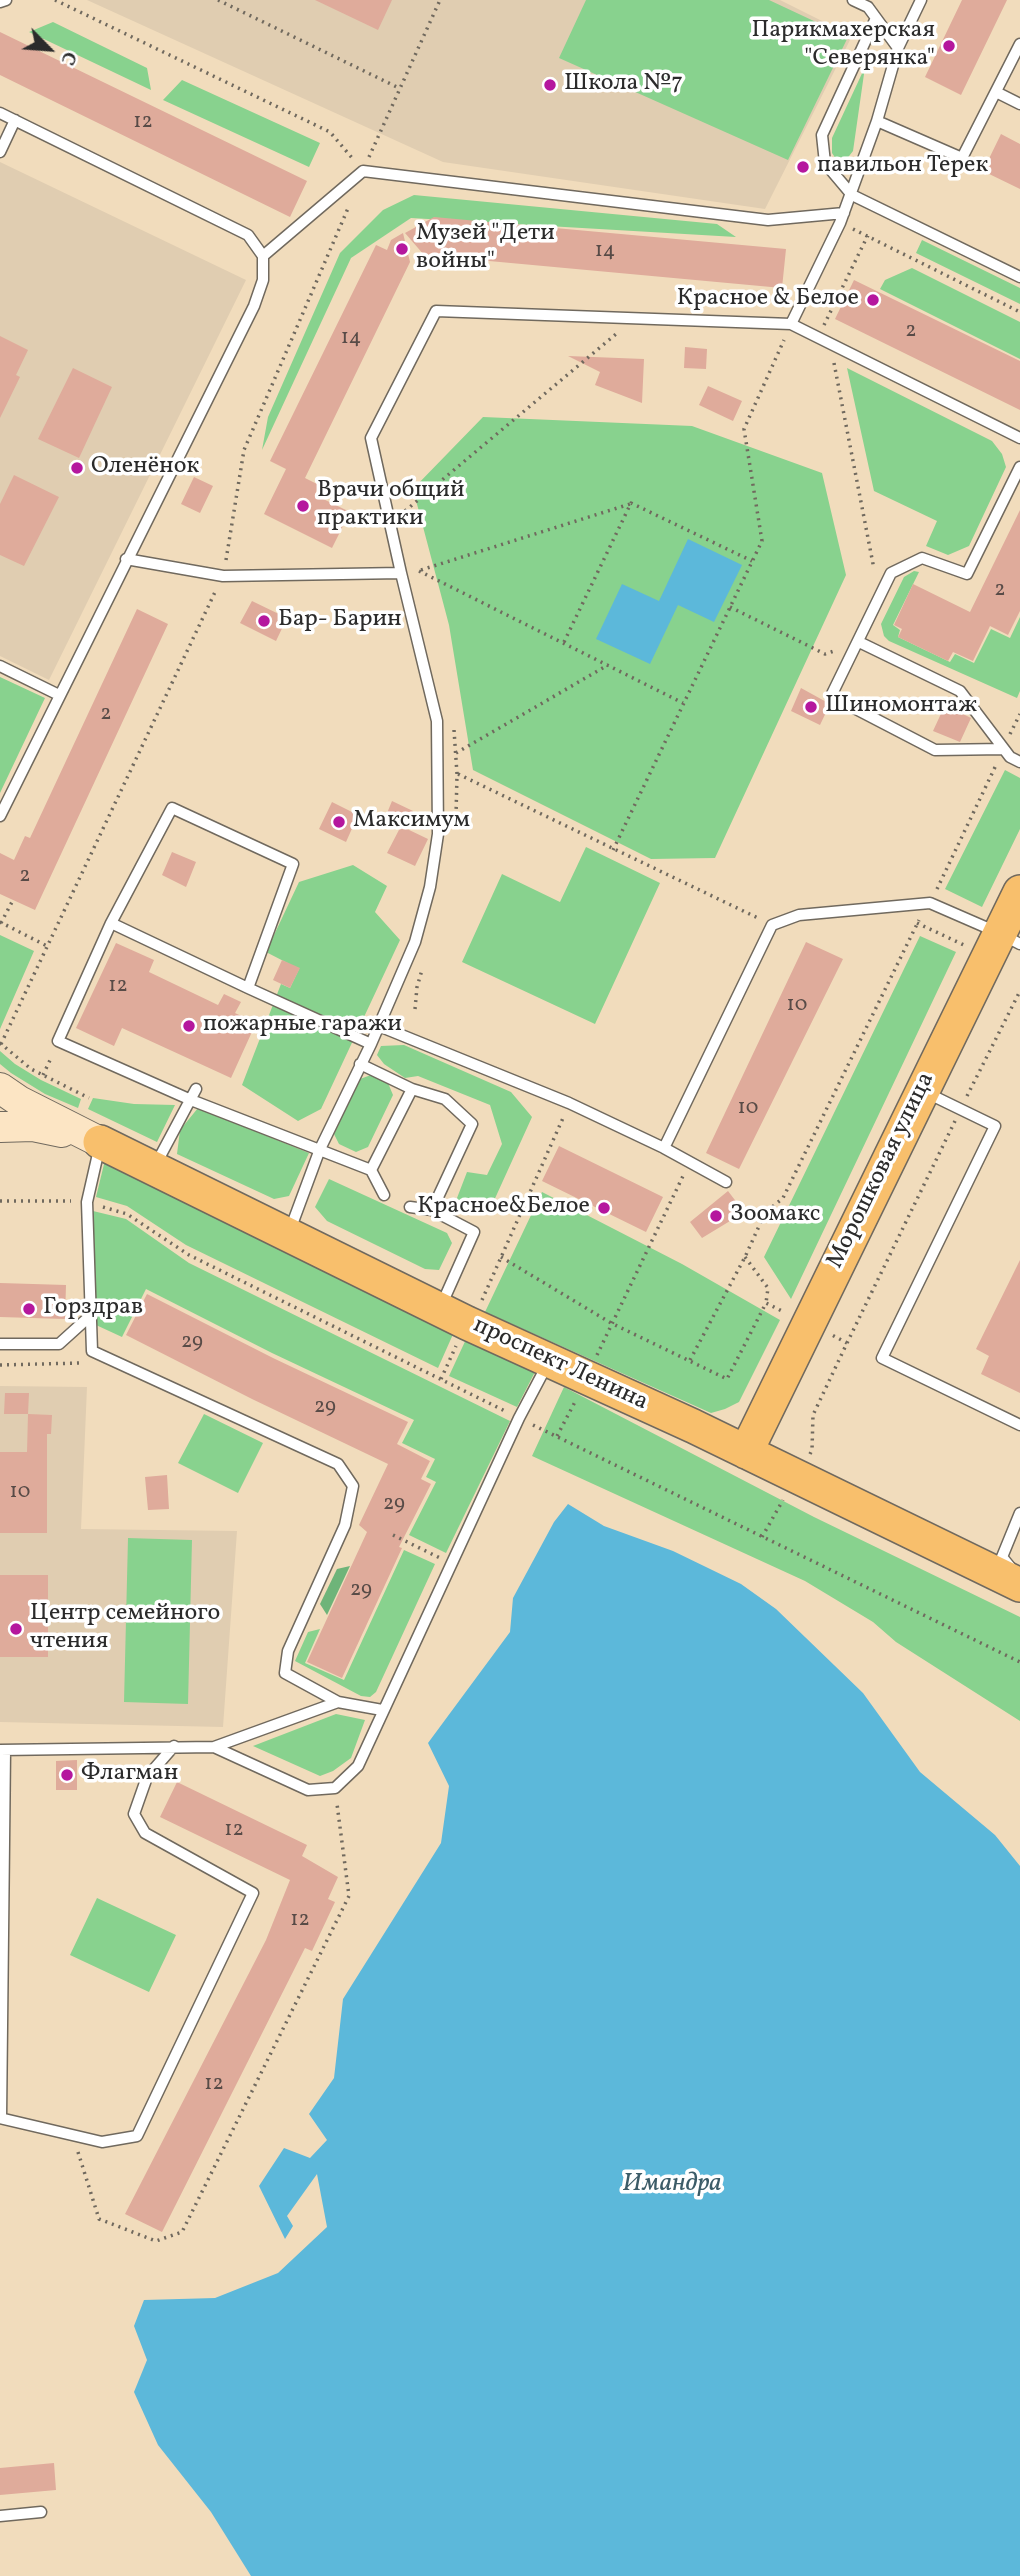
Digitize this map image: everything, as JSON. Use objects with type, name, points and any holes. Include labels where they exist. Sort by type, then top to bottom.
[{"type":"main road","name":"Морошковая улица","points":[[746,1452],[922,1091],[1010,939],[1020,892]]},
{"type":"main road","name":"проспект Ленина","points":[[0,1088],[19,1101],[100,1142],[453,1316],[588,1376],[1020,1585]]},
{"type":"main road","name":"проспект Ленина","points":[[0,1127],[33,1126],[100,1142]]},
{"type":"lane","points":[[0,2],[6,0]]},
{"type":"lane","points":[[853,0],[869,7],[898,48]]},
{"type":"lane","points":[[791,324],[852,195],[898,48],[921,0]]},
{"type":"lane","points":[[876,18],[822,135],[825,163],[852,195],[1020,276]]},
{"type":"lane","points":[[877,121],[962,158],[1020,44]]},
{"type":"lane","points":[[996,93],[1020,104]]},
{"type":"lane","points":[[0,113],[248,235],[263,256],[263,280],[254,306],[0,816]]},
{"type":"lane","points":[[0,152],[15,120]]},
{"type":"lane","points":[[263,256],[363,171],[768,220],[842,218]]},
{"type":"lane","points":[[289,1235],[320,1149],[371,1044],[415,942],[430,887],[438,834],[437,721],[371,439],[436,311],[791,324],[1020,438]]},
{"type":"lane","points":[[1003,749],[935,750],[831,696],[891,573],[922,558],[967,574],[1020,467]]},
{"type":"lane","points":[[126,559],[223,576],[401,573]]},
{"type":"lane","points":[[859,642],[960,691],[1003,749],[1010,757],[1020,762]]},
{"type":"lane","points":[[0,666],[59,695]]},
{"type":"lane","points":[[248,988],[293,864],[172,808],[111,923],[58,1041],[371,1170],[384,1195]]},
{"type":"lane","points":[[664,1148],[772,925],[799,915],[930,903],[1010,939]]},
{"type":"lane","points":[[111,923],[371,1044]]},
{"type":"lane","points":[[379,1026],[569,1103],[690,1161],[726,1182]]},
{"type":"lane","points":[[360,1064],[412,1089],[445,1099],[472,1124],[432,1210]]},
{"type":"lane","points":[[371,1170],[412,1089]]},
{"type":"lane","points":[[922,1091],[995,1126],[882,1358],[1020,1425]]},
{"type":"lane","points":[[154,1168],[193,1095]]},
{"type":"lane","points":[[100,1142],[87,1202],[92,1351],[338,1464],[353,1486],[345,1525],[288,1651],[285,1673],[338,1702],[382,1710]]},
{"type":"lane","points":[[410,1207],[432,1210],[474,1232],[453,1316]]},
{"type":"lane","points":[[0,1343],[60,1344],[90,1316]]},
{"type":"lane","points":[[214,1747],[308,1790],[335,1788],[358,1766],[519,1418],[550,1360]]},
{"type":"lane","points":[[1020,1513],[1002,1557],[1007,1566],[1020,1572]]},
{"type":"lane","points":[[174,1746],[147,1777],[134,1814],[145,1833],[253,1893],[136,2136],[102,2142],[1,2118],[3,1750],[174,1746],[214,1747],[338,1702]]},
{"type":"lane","points":[[0,2516],[41,2512]]},
{"type":"path","points":[[55,0],[330,132],[363,171]]},
{"type":"path","points":[[218,0],[399,88]]},
{"type":"path","points":[[89,1098],[31,1069],[0,1043],[223,576],[244,450],[399,88],[440,0]]},
{"type":"path","points":[[842,218],[868,235],[1020,312]]},
{"type":"path","points":[[818,338],[868,235]]},
{"type":"path","points":[[408,522],[405,510],[634,319]]},
{"type":"path","points":[[613,850],[762,541],[744,429],[791,324]]},
{"type":"path","points":[[830,344],[880,597]]},
{"type":"path","points":[[419,570],[631,503],[752,561]]},
{"type":"path","points":[[563,643],[631,503]]},
{"type":"path","points":[[419,570],[422,584]]},
{"type":"path","points":[[419,570],[683,703]]},
{"type":"path","points":[[730,607],[825,654],[859,642]]},
{"type":"path","points":[[456,752],[608,665]]},
{"type":"path","points":[[690,1360],[745,1258],[765,1213],[783,1198],[917,923],[930,903],[1020,714]]},
{"type":"path","points":[[452,719],[457,774],[456,824]]},
{"type":"path","points":[[439,779],[457,774],[772,925]]},
{"type":"path","points":[[13,900],[1,923],[47,946]]},
{"type":"path","points":[[415,1009],[417,987],[425,961]]},
{"type":"path","points":[[847,1343],[1020,991]]},
{"type":"path","points":[[43,1075],[58,1041]]},
{"type":"path","points":[[441,1379],[453,1316],[477,1310],[569,1103]]},
{"type":"path","points":[[557,1436],[690,1161]]},
{"type":"path","points":[[501,1258],[611,1323],[727,1379]]},
{"type":"path","points":[[745,1258],[768,1288],[766,1303]]},
{"type":"path","points":[[0,1366],[80,1363],[92,1351]]},
{"type":"path","points":[[393,1535],[451,1563]]},
{"type":"path","points":[[73,2134],[99,2219],[156,2241],[181,2232],[349,1896],[335,1788]]},
{"type":"shaded area","name":"Школа №7","points":[[87,0],[780,0],[852,36],[765,209],[443,162]]},
{"type":"shaded area","name":"Оленёнок","points":[[0,162],[246,280],[49,680],[0,656]]},
{"type":"shaded area","points":[[0,1386],[87,1387],[81,1529],[237,1531],[223,1727],[0,1722]]},
{"type":"green space","points":[[586,0],[769,0],[848,37],[788,160],[559,58]]},
{"type":"green space","points":[[53,22],[147,68],[151,90],[29,32]]},
{"type":"green space","points":[[865,67],[853,151],[846,160],[838,162],[832,153],[832,138]]},
{"type":"green space","points":[[182,80],[320,143],[309,167],[163,100]]},
{"type":"green space","points":[[414,195],[717,224],[736,237],[411,218],[351,258],[262,450],[268,417],[340,253],[383,210]]},
{"type":"green space","points":[[922,240],[1020,288],[1020,304],[916,253]]},
{"type":"green space","points":[[912,268],[1020,322],[1020,359],[880,289],[885,280]]},
{"type":"green space","points":[[847,368],[992,441],[1002,454],[1006,467],[969,546],[948,555],[926,546],[937,521],[874,491]]},
{"type":"green space","points":[[483,417],[692,426],[822,473],[846,575],[715,858],[651,859],[473,770],[449,625],[413,489]]},
{"type":"green space","points":[[914,571],[919,572],[893,625],[900,630],[898,637],[950,662],[955,654],[974,663],[991,629],[1010,638],[1020,617],[1020,691],[1017,698],[889,641],[884,636],[881,624],[904,577]]},
{"type":"green space","points":[[0,677],[45,698],[0,793]]},
{"type":"green space","points":[[1005,770],[1020,778],[1020,829],[982,907],[945,889]]},
{"type":"green space","points":[[586,847],[660,883],[595,1024],[462,962],[502,874],[560,902]]},
{"type":"green space","points":[[353,865],[387,886],[375,912],[400,940],[321,1109],[298,1121],[242,1085],[281,984],[290,988],[299,969],[266,952],[299,882]]},
{"type":"green space","points":[[0,935],[34,951],[0,1029]]},
{"type":"green space","points":[[920,936],[956,952],[791,1299],[764,1257]]},
{"type":"green space","points":[[404,1045],[511,1092],[532,1117],[492,1205],[475,1213],[460,1209],[457,1198],[467,1172],[487,1175],[502,1144],[490,1105],[418,1076],[405,1078],[384,1064],[377,1055],[381,1046]]},
{"type":"green space","points":[[0,1051],[41,1080],[81,1099],[78,1108],[45,1094],[11,1073],[0,1064]]},
{"type":"green space","points":[[371,1075],[388,1083],[393,1095],[368,1147],[356,1152],[339,1144],[334,1134],[360,1079]]},
{"type":"green space","points":[[93,1098],[134,1104],[175,1105],[157,1142],[88,1109]]},
{"type":"green space","points":[[198,1108],[309,1153],[289,1196],[274,1199],[177,1154],[180,1130]]},
{"type":"green space","points":[[106,1156],[454,1332],[438,1368],[186,1245],[127,1206],[96,1197]]},
{"type":"green space","points":[[329,1179],[447,1233],[452,1243],[439,1270],[425,1269],[327,1221],[315,1207]]},
{"type":"green space","points":[[542,1192],[682,1264],[780,1320],[739,1402],[711,1413],[485,1312]]},
{"type":"green space","points":[[93,1211],[126,1219],[189,1263],[510,1421],[446,1553],[409,1535],[436,1482],[426,1477],[435,1459],[402,1443],[414,1420],[272,1353],[146,1289],[122,1337],[96,1325]]},
{"type":"green space","points":[[468,1335],[537,1368],[517,1407],[449,1376]]},
{"type":"green space","points":[[564,1387],[814,1517],[1020,1617],[1020,1721],[896,1642],[873,1622],[805,1581],[532,1456]]},
{"type":"green space","points":[[204,1414],[263,1443],[238,1493],[178,1463]]},
{"type":"green space","points":[[128,1538],[192,1540],[188,1704],[124,1702]]},
{"type":"green space","points":[[404,1550],[435,1564],[376,1692],[370,1697],[361,1696],[295,1661],[308,1632],[320,1629],[305,1663],[344,1680]]},
{"type":"green space","points":[[350,1566],[327,1615],[320,1604],[337,1569]]},
{"type":"green space","points":[[336,1714],[365,1720],[351,1758],[333,1771],[320,1776],[253,1746]]},
{"type":"green space","points":[[97,1898],[176,1935],[149,1992],[70,1955]]},
{"type":"water","points":[[688,539],[742,565],[714,622],[678,605],[650,664],[596,639],[622,584],[659,601]]},
{"type":"water","name":"Имандра","points":[[568,1504],[604,1526],[673,1551],[741,1584],[776,1609],[863,1693],[920,1772],[995,1835],[1020,1866],[1020,2576],[251,2576],[211,2512],[158,2445],[134,2392],[147,2360],[134,2326],[144,2300],[215,2298],[278,2273],[327,2227],[317,2174],[287,2216],[293,2226],[285,2239],[259,2186],[284,2148],[310,2158],[327,2140],[309,2114],[334,2078],[343,1999],[441,1843],[449,1786],[428,1743],[510,1632],[513,1598],[554,1522]]},
{"type":"building","points":[[315,0],[392,0],[378,30]]},
{"type":"building","points":[[962,0],[1007,0],[961,95],[925,77]]},
{"type":"building","points":[[0,32],[307,181],[290,217],[0,75]]},
{"type":"building","points":[[1001,134],[1020,144],[1020,189],[983,171]]},
{"type":"building","points":[[434,217],[786,249],[782,288],[424,255],[405,233]]},
{"type":"building","points":[[403,233],[410,262],[305,478],[319,485],[315,495],[350,512],[332,548],[264,514],[286,469],[270,461],[376,245],[387,250],[391,240]]},
{"type":"building","points":[[854,280],[1020,361],[1020,410],[835,319]]},
{"type":"building","points":[[0,336],[28,350],[16,375],[20,377],[0,418]]},
{"type":"building","points":[[685,347],[707,349],[706,369],[684,368]]},
{"type":"building","points":[[568,356],[644,359],[642,403],[595,385],[600,372]]},
{"type":"building","points":[[73,368],[112,387],[79,458],[38,439]]},
{"type":"building","points":[[708,386],[742,401],[733,421],[699,405]]},
{"type":"building","points":[[14,475],[59,497],[24,566],[0,555],[0,504]]},
{"type":"building","points":[[194,477],[213,486],[200,513],[181,504]]},
{"type":"building","points":[[1020,510],[1020,611],[1008,635],[990,626],[973,661],[953,652],[948,661],[898,637],[902,629],[894,625],[913,584],[970,612]]},
{"type":"building","name":"Бар- Барин","points":[[252,601],[287,618],[276,641],[240,623]]},
{"type":"building","points":[[137,609],[168,624],[35,910],[0,894],[0,853],[14,860],[25,836],[30,838]]},
{"type":"building","name":"Шиномонтаж","points":[[801,688],[830,704],[820,725],[791,711]]},
{"type":"building","points":[[945,705],[971,718],[960,742],[933,731]]},
{"type":"building","points":[[392,801],[413,811],[405,828],[428,839],[415,866],[387,853],[401,826],[385,818]]},
{"type":"building","name":"Максимум","points":[[332,802],[358,815],[346,842],[319,829]]},
{"type":"building","points":[[172,852],[196,862],[186,887],[162,875]]},
{"type":"building","points":[[806,942],[843,959],[739,1169],[706,1153]]},
{"type":"building","name":"пожарные гаражи","points":[[116,943],[154,960],[149,972],[218,1005],[224,994],[241,1002],[235,1013],[256,1023],[231,1078],[122,1028],[114,1046],[76,1028]]},
{"type":"building","points":[[282,960],[300,968],[290,988],[273,980]]},
{"type":"building","points":[[559,1146],[663,1197],[646,1232],[542,1181]]},
{"type":"building","points":[[728,1191],[741,1208],[730,1217],[730,1221],[702,1238],[690,1222]]},
{"type":"building","points":[[1020,1260],[1020,1393],[981,1374],[989,1356],[976,1349]]},
{"type":"building","points":[[0,1283],[66,1285],[65,1319],[0,1317]]},
{"type":"building","points":[[147,1294],[408,1422],[397,1444],[430,1461],[421,1479],[431,1484],[399,1547],[402,1548],[342,1678],[307,1662],[367,1532],[359,1525],[388,1464],[126,1335]]},
{"type":"building","points":[[5,1393],[29,1393],[28,1414],[4,1414]]},
{"type":"building","points":[[28,1414],[52,1415],[51,1434],[47,1434],[47,1533],[0,1533],[0,1452],[27,1452]]},
{"type":"building","points":[[167,1475],[169,1509],[148,1510],[145,1477]]},
{"type":"building","points":[[0,1575],[48,1575],[48,1657],[0,1657]]},
{"type":"building","name":"Флагман","points":[[77,1760],[77,1790],[56,1790],[56,1761]]},
{"type":"building","points":[[177,1782],[307,1845],[302,1856],[338,1877],[328,1899],[335,1902],[312,1951],[305,1948],[162,2232],[125,2214],[266,1940],[290,1880],[160,1817]]},
{"type":"building","points":[[54,2463],[56,2490],[0,2495],[0,2468]]},
{"type":"place","name":"Парикмахерская \"Северянка\"","points":[[949,46]]},
{"type":"place","name":"Школа №7","points":[[550,85]]},
{"type":"place","name":"павильон Терек","points":[[803,167]]},
{"type":"place","name":"Музей \"Дети войны\"","points":[[402,249]]},
{"type":"place","name":"Красное & Белое","points":[[873,300]]},
{"type":"place","name":"Оленёнок","points":[[77,468]]},
{"type":"place","name":"Врачи общий практики","points":[[303,506]]},
{"type":"place","name":"Бар- Барин","points":[[264,621]]},
{"type":"place","name":"Шиномонтаж","points":[[811,707]]},
{"type":"place","name":"Максимум","points":[[339,822]]},
{"type":"place","name":"пожарные гаражи","points":[[189,1026]]},
{"type":"place","name":"Красное&Белое","points":[[604,1208]]},
{"type":"place","name":"Зоомакс","points":[[716,1216]]},
{"type":"place","name":"Горздрав","points":[[29,1309]]},
{"type":"place","name":"Центр семейного чтения","points":[[16,1629]]},
{"type":"place","name":"Флагман","points":[[67,1775]]}]
